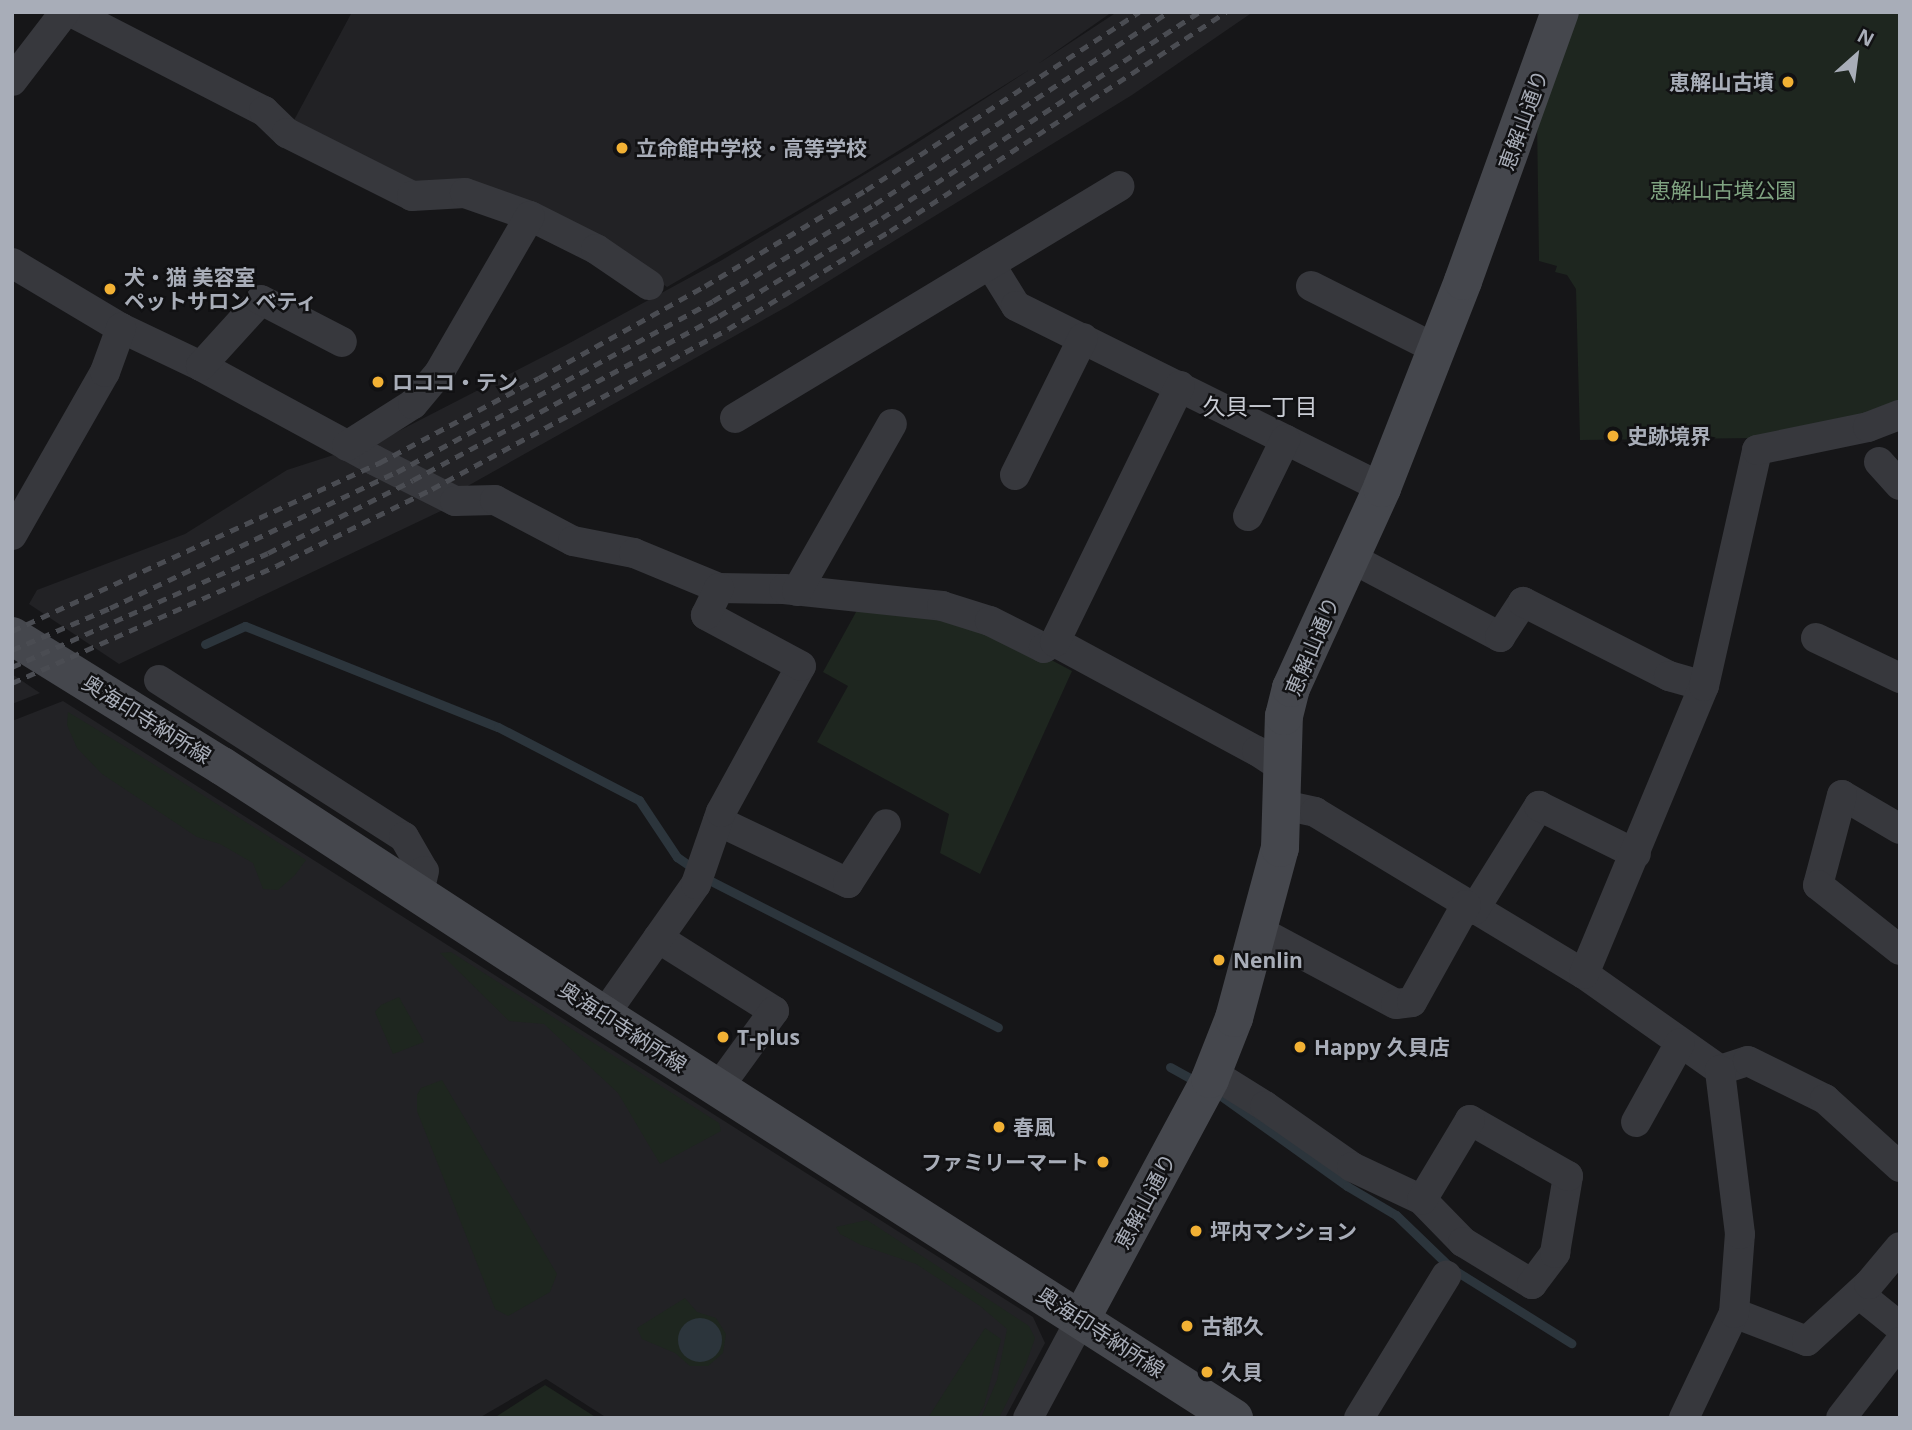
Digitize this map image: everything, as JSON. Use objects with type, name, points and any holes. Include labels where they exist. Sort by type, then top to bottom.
[{"type":"main road","name":"恵解山通り","points":[[1081,1319],[1208,1083],[1234,1018],[1280,848],[1284,716],[1291,688],[1382,488],[1515,145],[1560,12]]},
{"type":"main road","name":"奥海印寺納所線","points":[[12,636],[222,766],[418,896],[1234,1418]]},
{"type":"street","points":[[12,80],[65,12]]},
{"type":"street","points":[[71,12],[264,111],[287,133],[412,196],[465,193],[530,216],[596,249],[649,285]]},
{"type":"street","points":[[735,418],[1119,186]]},
{"type":"street","points":[[347,446],[413,404],[439,373],[530,216]]},
{"type":"street","points":[[12,263],[121,328],[201,366],[347,446],[455,500],[495,500],[573,541],[634,553],[719,588],[797,591],[942,606],[990,621],[1044,648],[1055,642],[1180,386]]},
{"type":"street","points":[[990,264],[1016,306],[1382,488]]},
{"type":"street","points":[[1311,286],[1436,349]]},
{"type":"street","points":[[201,366],[261,300],[342,342]]},
{"type":"street","points":[[12,535],[105,372],[121,328]]},
{"type":"street","points":[[1015,475],[1083,338]]},
{"type":"street","points":[[1584,974],[1704,686],[1756,450],[1856,429],[1900,415]]},
{"type":"street","points":[[797,591],[892,424]]},
{"type":"street","points":[[1248,516],[1285,440]]},
{"type":"street","points":[[1879,462],[1900,485]]},
{"type":"street","points":[[1351,558],[1500,637],[1523,602],[1669,676],[1704,686]]},
{"type":"street","points":[[604,1015],[696,884],[718,821],[800,666],[706,615],[719,588]]},
{"type":"street","points":[[1816,638],[1900,678]]},
{"type":"street","points":[[1055,642],[1257,751],[1283,786],[1315,811],[1584,974],[1720,1070],[1740,1234],[1734,1313],[1684,1418]]},
{"type":"street","points":[[159,680],[404,837],[424,871],[418,896]]},
{"type":"street","points":[[1900,829],[1842,795],[1818,885],[1900,950]]},
{"type":"street","points":[[1259,931],[1396,1004],[1412,1002],[1470,907],[1539,806],[1636,854]]},
{"type":"street","points":[[718,821],[848,884],[886,824]]},
{"type":"street","points":[[658,938],[774,1011],[718,1088]]},
{"type":"street","points":[[1636,1122],[1681,1043]]},
{"type":"street","points":[[1720,1070],[1748,1061],[1825,1099],[1900,1167]]},
{"type":"street","points":[[1208,1083],[1265,1106],[1352,1167],[1422,1200],[1463,1242],[1532,1284],[1555,1253],[1568,1176],[1470,1120],[1422,1200]]},
{"type":"street","points":[[1734,1313],[1807,1341],[1859,1294],[1900,1247]]},
{"type":"street","points":[[1359,1418],[1446,1276]]},
{"type":"street","points":[[1859,1294],[1900,1327]]},
{"type":"street","points":[[1028,1418],[1081,1319]]},
{"type":"street","points":[[1841,1418],[1900,1342]]},
{"type":"shaded area","points":[[352,12],[1112,12],[1038,64],[1117,12],[1253,12],[1132,95],[788,306],[457,492],[443,510],[119,664],[29,604],[37,590],[185,534],[287,470],[383,439],[566,345],[722,260],[912,146],[1029,70],[861,174],[667,287],[601,242],[415,186],[293,122]]},
{"type":"shaded area","points":[[12,674],[40,693],[12,704]]},
{"type":"shaded area","points":[[63,701],[1033,1317],[1045,1343],[1005,1418],[607,1418],[546,1379],[479,1418],[12,1418],[12,721]]},
{"type":"shaded area","points":[[700,1318],[715,1325],[722,1340],[715,1355],[700,1362],[685,1355],[678,1340],[685,1325]]},
{"type":"green space","name":"恵解山古墳公園","points":[[1574,12],[1900,12],[1900,407],[1758,438],[1580,440],[1576,289],[1567,275],[1555,272],[1557,266],[1539,261],[1537,118]]},
{"type":"green space","points":[[861,603],[991,628],[1072,671],[980,874],[940,853],[949,814],[817,742],[848,686],[823,672]]},
{"type":"green space","points":[[68,712],[306,860],[295,875],[278,890],[263,889],[253,863],[220,844],[197,837],[102,774],[77,748],[67,725]]},
{"type":"green space","points":[[451,952],[719,1123],[721,1131],[660,1164],[618,1093],[544,1024],[509,1021],[440,953]]},
{"type":"green space","points":[[399,997],[424,1042],[393,1054],[375,1012],[381,1005]]},
{"type":"green space","points":[[442,1080],[557,1274],[550,1292],[508,1316],[495,1309],[417,1111],[417,1095],[421,1088]]},
{"type":"green space","points":[[867,1220],[1029,1326],[1035,1338],[1026,1364],[999,1418],[981,1418],[997,1380],[1007,1329],[980,1306],[916,1264],[861,1245],[840,1234],[836,1227]]},
{"type":"green space","points":[[685,1298],[697,1312],[716,1318],[726,1334],[723,1353],[708,1366],[690,1366],[675,1353],[642,1339],[637,1328]]},
{"type":"green space","points":[[985,1328],[1001,1339],[984,1406],[977,1418],[928,1418]]},
{"type":"green space","points":[[545,1385],[597,1418],[494,1418]]},
{"type":"waterway","points":[[205,644],[245,626],[498,727],[639,800],[677,857],[690,866]]},
{"type":"waterway","points":[[711,881],[998,1027]]},
{"type":"waterway","points":[[1170,1067],[1199,1083]]},
{"type":"waterway","points":[[1217,1093],[1347,1186],[1396,1215],[1451,1268],[1571,1343]]},
{"type":"railway","points":[[12,631],[379,463],[539,378],[705,286],[866,190],[1139,12]]},
{"type":"railway","points":[[12,650],[110,608],[397,472],[713,301],[875,204],[1168,12]]},
{"type":"railway","points":[[12,667],[268,553],[413,480],[719,316],[882,218],[1199,12]]},
{"type":"railway","points":[[12,683],[276,566],[432,489],[728,329],[890,231],[1226,12]]},
{"type":"place","name":"恵解山古墳","points":[[1788,82]]},
{"type":"place","name":"立命館中学校・高等学校","points":[[622,148]]},
{"type":"place","name":"犬・猫 美容室 ペットサロン ベティ","points":[[110,289]]},
{"type":"place","name":"ロココ・テン","points":[[378,382]]},
{"type":"place","name":"史跡境界","points":[[1613,436]]},
{"type":"place","name":"Nenlin","points":[[1219,960]]},
{"type":"place","name":"T-plus","points":[[723,1037]]},
{"type":"place","name":"Happy 久貝店","points":[[1300,1047]]},
{"type":"place","name":"春風","points":[[999,1127]]},
{"type":"place","name":"ファミリーマート","points":[[1103,1162]]},
{"type":"place","name":"坪内マンション","points":[[1196,1231]]},
{"type":"place","name":"古都久","points":[[1187,1326]]},
{"type":"place","name":"久貝","points":[[1207,1372]]},
{"type":"district","name":"久貝一丁目","points":[[1260,406]]}]
